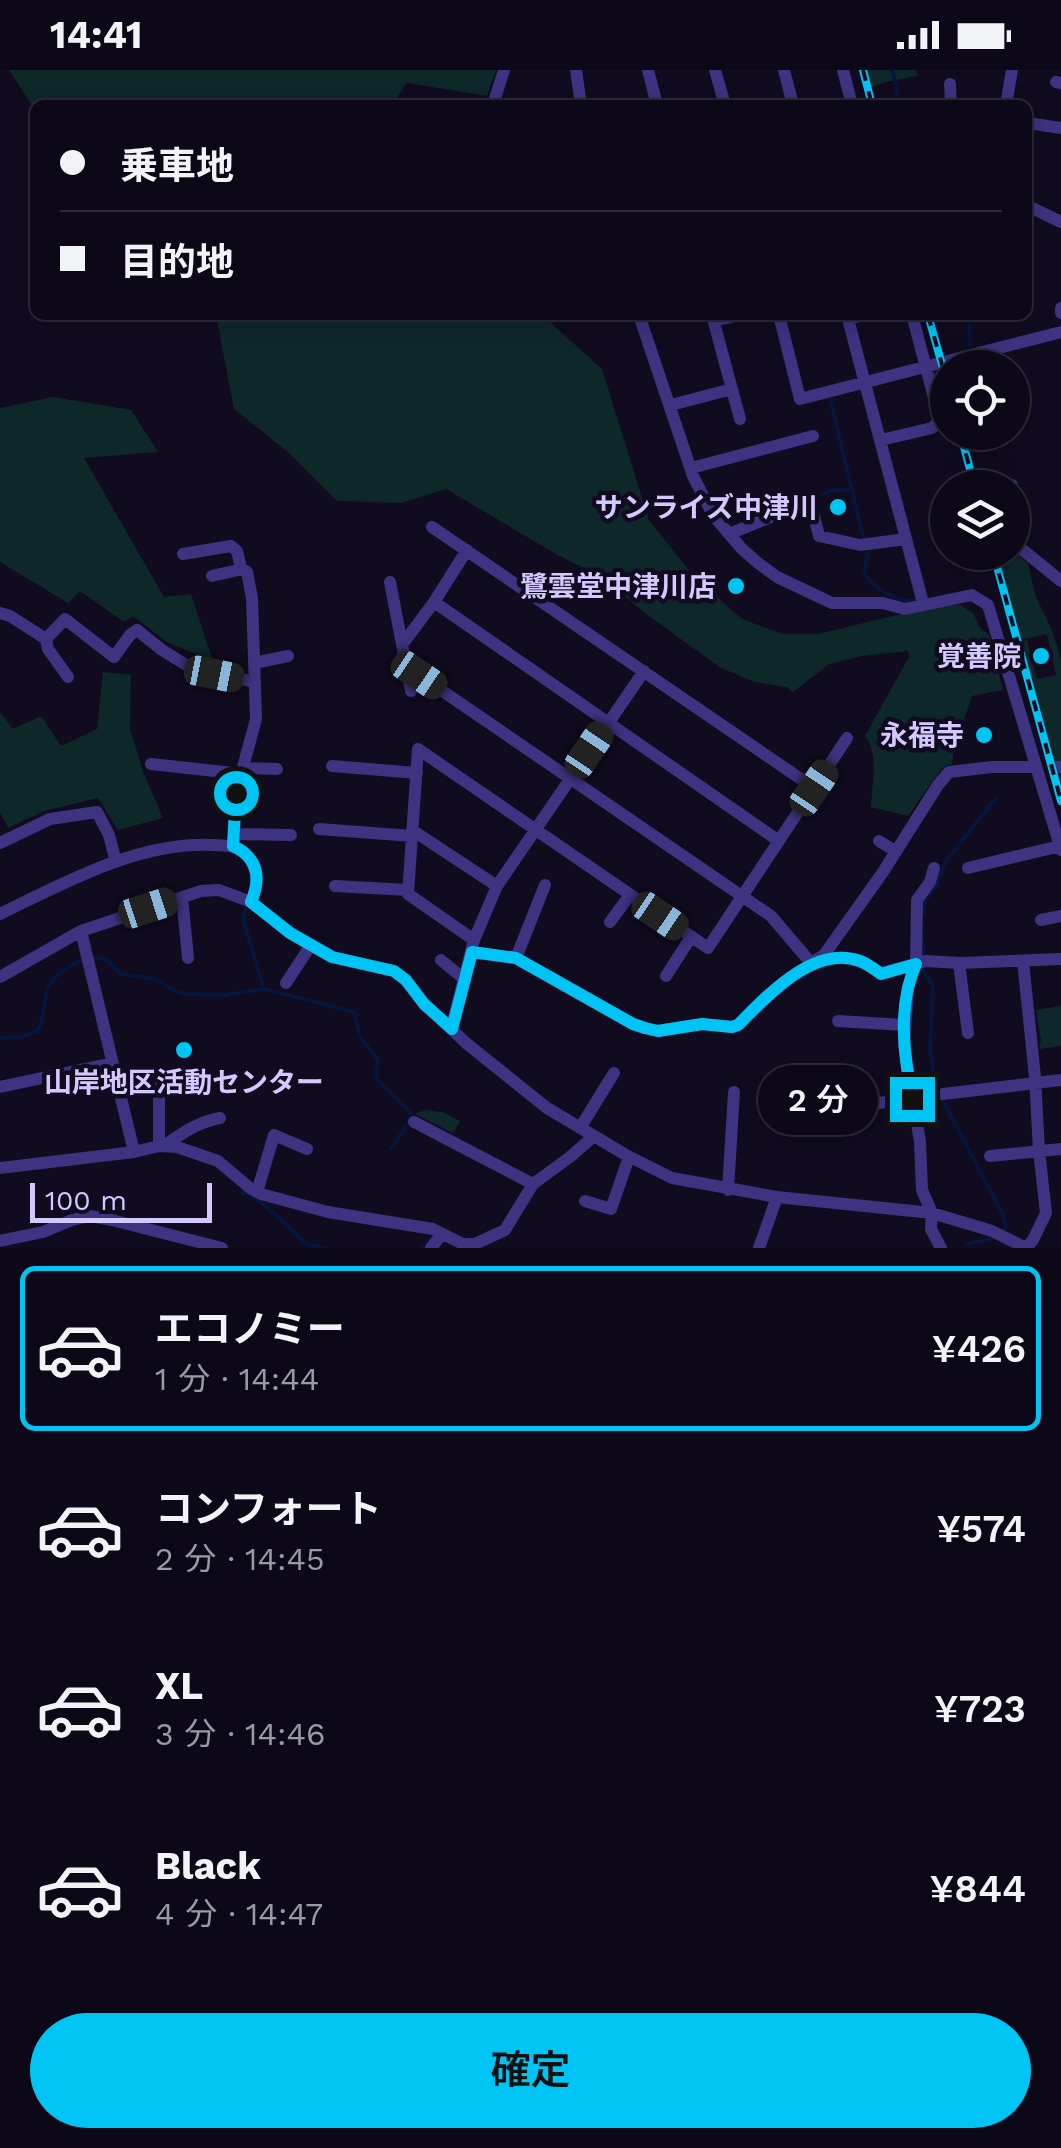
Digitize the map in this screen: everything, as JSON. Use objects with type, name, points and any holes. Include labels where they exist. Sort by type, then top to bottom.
[{"type":"street","points":[[495,100],[504,70]]},
{"type":"street","points":[[576,70],[580,100]]},
{"type":"street","points":[[648,70],[656,100]]},
{"type":"street","points":[[716,70],[724,100]]},
{"type":"street","points":[[784,70],[792,100]]},
{"type":"street","points":[[843,70],[851,100]]},
{"type":"street","points":[[1007,100],[1012,70]]},
{"type":"street","points":[[950,84],[951,100]]},
{"type":"street","points":[[1032,124],[1061,128]]},
{"type":"street","points":[[1032,208],[1061,222]]},
{"type":"street","points":[[641,320],[691,468],[713,515],[742,549],[777,576],[832,603],[883,602],[905,608],[972,595],[988,605],[1060,848],[968,868]]},
{"type":"street","points":[[714,320],[740,419]]},
{"type":"street","points":[[780,320],[800,399],[1061,332]]},
{"type":"street","points":[[848,320],[923,604]]},
{"type":"street","points":[[880,440],[932,428],[940,420],[913,320]]},
{"type":"street","points":[[671,404],[732,389]]},
{"type":"street","points":[[691,468],[813,436]]},
{"type":"street","points":[[729,534],[810,500],[819,536],[860,546],[906,538]]},
{"type":"street","points":[[432,527],[814,788]]},
{"type":"street","points":[[183,554],[231,546],[245,570],[252,598],[256,719],[236,793],[234,840],[258,878],[251,902]]},
{"type":"street","points":[[402,645],[467,550]]},
{"type":"street","points":[[1030,556],[1061,581]]},
{"type":"street","points":[[212,576],[245,570]]},
{"type":"street","points":[[390,582],[412,691]]},
{"type":"street","points":[[434,602],[779,841]]},
{"type":"street","points":[[0,613],[46,639],[48,650],[68,677]]},
{"type":"street","points":[[46,639],[65,619],[114,656],[137,630],[191,668],[254,682]]},
{"type":"street","points":[[254,662],[288,656]]},
{"type":"street","points":[[452,1029],[473,946],[497,886],[644,671]]},
{"type":"street","points":[[419,675],[771,916],[811,963]]},
{"type":"street","points":[[847,738],[708,948],[418,749],[408,894],[473,946],[516,958],[633,1024],[658,1031],[702,1024],[732,1027],[788,979],[824,955],[949,772],[1036,767]]},
{"type":"street","points":[[151,764],[242,771],[278,769]]},
{"type":"street","points":[[332,766],[416,773]]},
{"type":"street","points":[[0,843],[50,819],[96,812],[109,836],[116,862]]},
{"type":"street","points":[[319,829],[412,833],[497,886]]},
{"type":"street","points":[[0,914],[116,862],[166,847],[291,835]]},
{"type":"street","points":[[879,841],[895,851]]},
{"type":"street","points":[[934,868],[930,882],[916,900],[916,964],[910,977],[904,1025],[922,1190],[941,1248]]},
{"type":"street","points":[[516,958],[545,885]]},
{"type":"street","points":[[335,886],[408,890]]},
{"type":"street","points":[[0,978],[81,931],[201,892],[219,890],[251,902],[290,933],[332,957],[394,971],[424,1004],[547,1108],[630,1158],[672,1178],[777,1197],[932,1213],[992,1231],[1026,1248],[1046,1213],[1023,961]]},
{"type":"street","points":[[610,922],[630,895]]},
{"type":"street","points":[[182,898],[188,958]]},
{"type":"street","points":[[1041,920],[1061,916]]},
{"type":"street","points":[[81,931],[134,1152]]},
{"type":"street","points":[[666,976],[692,937]]},
{"type":"street","points":[[286,983],[311,945]]},
{"type":"street","points":[[811,963],[854,959],[881,974],[926,961],[1061,958]]},
{"type":"street","points":[[440,960],[465,980]]},
{"type":"street","points":[[959,963],[968,1032]]},
{"type":"street","points":[[838,1021],[904,1025]]},
{"type":"street","points":[[0,1087],[114,1063]]},
{"type":"street","points":[[580,1128],[614,1073]]},
{"type":"street","points":[[944,1094],[1061,1080]]},
{"type":"street","points":[[159,1084],[162,1146]]},
{"type":"street","points":[[728,1190],[734,1092]]},
{"type":"street","points":[[820,1106],[912,1099]]},
{"type":"street","points":[[162,1146],[188,1129],[220,1118]]},
{"type":"street","points":[[414,1122],[533,1184]]},
{"type":"street","points":[[257,1192],[274,1135],[307,1150]]},
{"type":"street","points":[[0,1168],[162,1146],[177,1148],[218,1161],[257,1192],[328,1212],[433,1230],[463,1244],[476,1244],[502,1238],[533,1184],[594,1136]]},
{"type":"street","points":[[990,1156],[1061,1149]]},
{"type":"street","points":[[586,1201],[610,1209],[630,1158]]},
{"type":"street","points":[[761,1247],[777,1197]]},
{"type":"street","points":[[1044,1199],[1061,1198]]},
{"type":"street","points":[[0,1241],[90,1216],[222,1248]]},
{"type":"street","points":[[431,1248],[442,1234]]},
{"type":"green space","points":[[9,70],[496,70],[487,96],[407,83],[395,100],[30,102]]},
{"type":"green space","points":[[866,70],[916,70],[917,76],[871,87]]},
{"type":"green space","points":[[217,320],[550,320],[602,369],[649,520],[691,573],[742,619],[782,634],[818,634],[959,604],[973,613],[989,635],[1003,690],[972,696],[952,764],[942,768],[908,816],[871,807],[873,761],[865,736],[909,657],[908,651],[829,664],[793,692],[786,687],[755,682],[721,668],[642,611],[607,580],[446,489],[401,503],[337,501],[290,454],[234,409]]},
{"type":"green space","points":[[53,397],[131,410],[158,452],[84,458],[164,597],[191,594],[213,661],[167,642],[133,616],[124,622],[80,591],[68,603],[0,562],[0,408]]},
{"type":"green space","points":[[1001,570],[1030,570],[1035,595],[1052,630],[1061,660],[1061,761],[1054,763],[1020,642],[1027,640],[1037,679],[1056,675],[1047,634],[1020,640]]},
{"type":"green space","points":[[103,672],[131,675],[130,729],[163,818],[118,830],[98,798],[44,811],[8,828],[0,812],[0,712],[13,729],[41,716],[61,746],[97,729]]},
{"type":"green space","points":[[1061,1006],[1061,1046],[1039,1049],[1036,1010]]},
{"type":"green space","points":[[425,1110],[442,1112],[460,1121],[453,1133],[415,1114]]},
{"type":"waterway","points":[[892,70],[897,100]]},
{"type":"waterway","points":[[969,320],[970,345]]},
{"type":"waterway","points":[[831,402],[863,536]]},
{"type":"waterway","points":[[817,497],[853,489]]},
{"type":"waterway","points":[[868,553],[864,573],[868,579],[892,596],[913,601]]},
{"type":"waterway","points":[[923,913],[925,901],[946,861],[996,798]]},
{"type":"waterway","points":[[245,908],[243,919],[264,989]]},
{"type":"waterway","points":[[922,937],[924,957]]},
{"type":"waterway","points":[[93,957],[108,960],[120,974],[156,979],[185,994],[224,995],[264,989],[354,1012],[360,1037],[378,1060],[378,1081],[410,1112],[411,1118],[392,1148]]},
{"type":"waterway","points":[[0,1038],[38,1031],[50,984],[80,961]]},
{"type":"waterway","points":[[921,966],[933,987],[930,1050],[936,1087],[1003,1215],[1006,1226],[1002,1234]]},
{"type":"waterway","points":[[242,1192],[260,1201],[308,1245],[326,1248]]},
{"type":"waterway","points":[[423,1248],[433,1235]]},
{"type":"waterway","points":[[968,1244],[993,1238]]},
{"type":"railway","points":[[863,70],[871,100]]},
{"type":"railway","points":[[929,320],[938,350]]},
{"type":"railway","points":[[965,450],[970,470]]},
{"type":"railway","points":[[998,570],[1061,801]]},
{"type":"place","name":"サンライズ中津川","points":[[838,507]]},
{"type":"place","name":"鷺雲堂中津川店","points":[[736,586]]},
{"type":"place","name":"覚善院","points":[[1041,656]]},
{"type":"place","name":"永福寺","points":[[984,735]]},
{"type":"place","name":"山岸地区活動センター","points":[[184,1050]]},
{"type":"route","points":[[236,793],[233,846],[248,857],[258,878],[251,902],[290,933],[332,957],[394,971],[452,1029],[472,952],[516,958],[633,1024],[658,1031],[702,1024],[738,1025],[762,1000],[811,963],[854,959],[881,974],[916,964],[910,977],[904,1025],[912,1099]]}]
